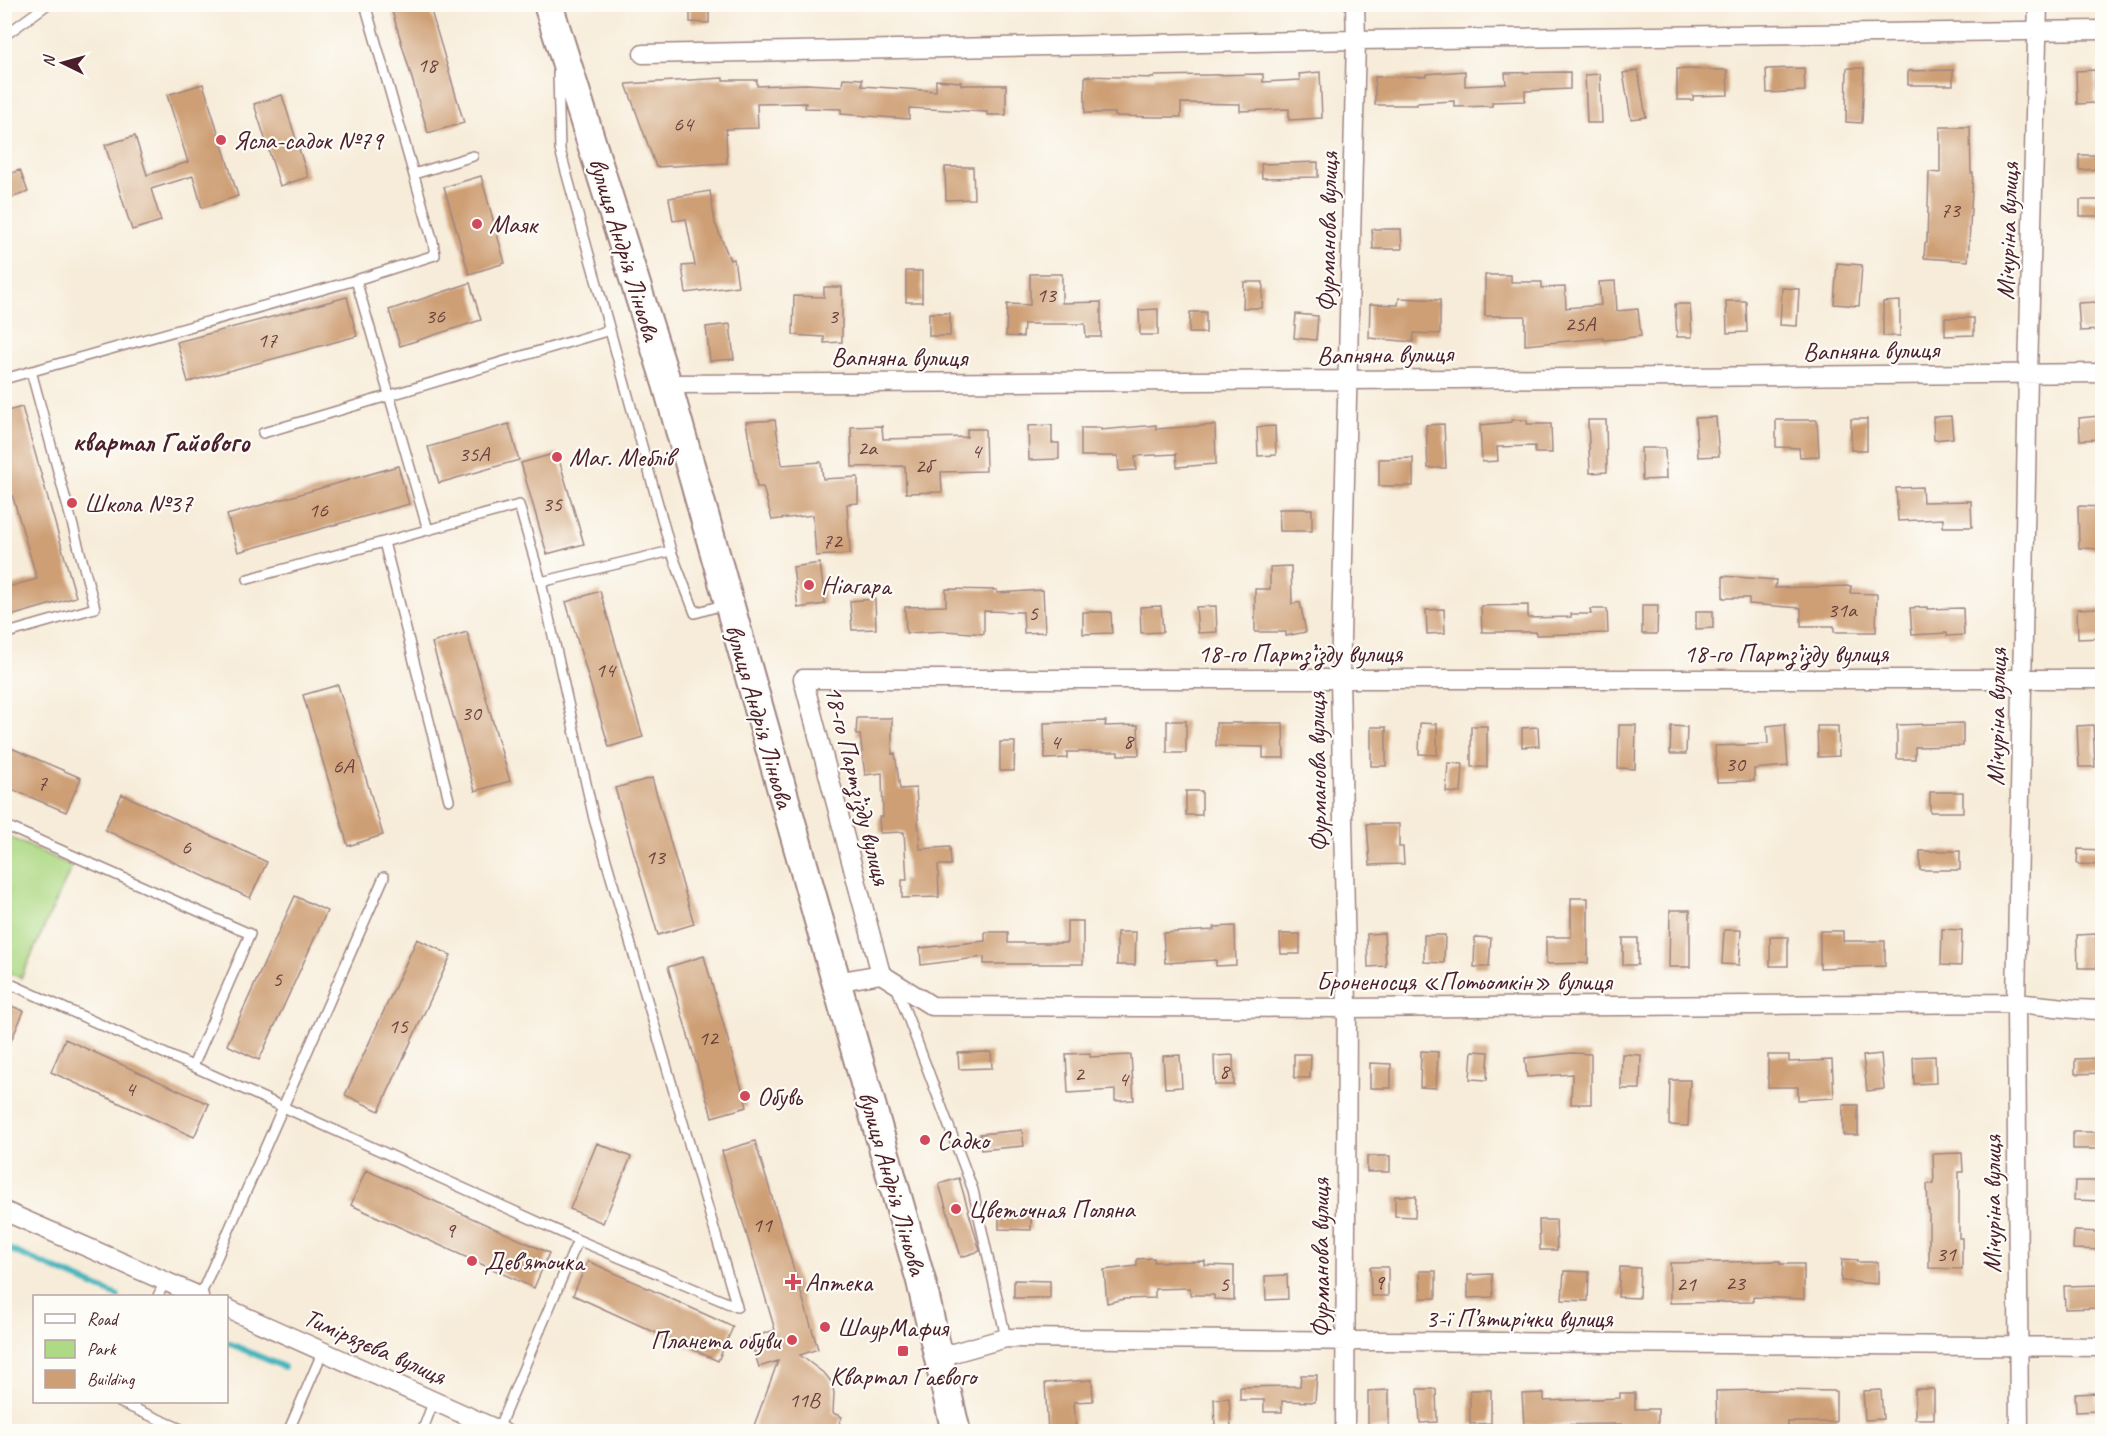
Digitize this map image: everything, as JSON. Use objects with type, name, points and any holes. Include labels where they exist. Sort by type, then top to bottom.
[{"type":"main road","name":"вулиця Андрія Ліньова","points":[[552,17],[667,384],[921,1281],[956,1431]]},
{"type":"street","name":"Фурманова вулиця","points":[[1345,1431],[1347,1008],[1340,678],[1349,380],[1356,40],[1354,4]]},
{"type":"street","name":"Мічуріна вулиця","points":[[2019,1431],[2016,1003],[2028,374],[2038,4]]},
{"type":"street","points":[[643,54],[1356,40],[2103,30]]},
{"type":"street","name":"Вапняна вулиця","points":[[667,384],[2103,373]]},
{"type":"street","name":"18-го Партз’їзду вулиця","points":[[888,978],[803,679],[2103,679]]},
{"type":"street","points":[[836,982],[888,978]]},
{"type":"street","name":"Броненосця «Потьомкін» вулиця","points":[[888,978],[932,1006],[1347,1008],[2016,1003],[2103,1010]]},
{"type":"street","points":[[4,1211],[161,1289],[194,1295]]},
{"type":"street","name":"Тимірязєва вулиця","points":[[228,1309],[501,1430]]},
{"type":"street","name":"3-ї П’ятирічки вулиця","points":[[939,1357],[1006,1338],[2103,1347]]},
{"type":"lane","points":[[4,36],[48,4]]},
{"type":"lane","points":[[4,379],[356,280],[435,255],[434,242],[365,4]]},
{"type":"lane","points":[[552,17],[560,150],[671,551],[694,613],[728,603]]},
{"type":"lane","points":[[414,174],[473,156]]},
{"type":"lane","points":[[356,280],[428,530]]},
{"type":"lane","points":[[264,433],[610,330]]},
{"type":"lane","points":[[4,634],[95,608],[31,371]]},
{"type":"lane","points":[[4,981],[578,1240],[737,1307],[594,819],[541,582],[519,505],[248,579]]},
{"type":"lane","points":[[384,542],[449,800]]},
{"type":"lane","points":[[541,582],[671,551]]},
{"type":"lane","points":[[4,825],[250,934],[193,1066]]},
{"type":"lane","points":[[200,1295],[384,877]]},
{"type":"lane","points":[[888,978],[973,1190],[1006,1338]]},
{"type":"lane","points":[[501,1430],[578,1240]]},
{"type":"lane","points":[[288,1431],[323,1351]]},
{"type":"lane","points":[[422,1431],[434,1400]]},
{"type":"lane","points":[[124,1403],[188,1431]]},
{"type":"green space","points":[[5,835],[72,866],[21,978],[5,971]]},
{"type":"building","points":[[390,4],[429,4],[464,123],[428,133]]},
{"type":"building","points":[[690,4],[709,4],[709,23],[690,22]]},
{"type":"building","points":[[1804,68],[1805,91],[1767,93],[1766,69]]},
{"type":"building","points":[[1847,68],[1864,68],[1862,123],[1846,122]]},
{"type":"building","points":[[1677,69],[1727,70],[1728,95],[1693,96],[1693,100],[1677,100]]},
{"type":"building","points":[[1638,70],[1646,117],[1631,119],[1623,73]]},
{"type":"building","points":[[1953,70],[1953,85],[1908,85],[1908,71]]},
{"type":"building","points":[[2095,70],[2095,103],[2077,104],[2076,71]]},
{"type":"building","points":[[1465,71],[1465,86],[1506,84],[1505,73],[1570,72],[1570,89],[1525,91],[1525,101],[1492,102],[1492,106],[1454,107],[1454,101],[1417,103],[1417,105],[1375,105],[1375,77],[1426,76],[1426,74]]},
{"type":"building","points":[[1320,72],[1322,118],[1289,120],[1289,109],[1240,111],[1240,104],[1181,103],[1181,117],[1085,113],[1085,76],[1154,78],[1154,76],[1263,74],[1263,82],[1300,80],[1299,74]]},
{"type":"building","points":[[1600,74],[1602,123],[1587,123],[1585,75]]},
{"type":"building","points":[[723,78],[723,80],[757,80],[757,86],[806,84],[842,86],[843,78],[862,79],[862,86],[936,91],[936,80],[961,82],[961,85],[1006,85],[1006,115],[909,108],[909,119],[841,114],[841,109],[805,108],[806,103],[757,104],[758,128],[726,129],[727,163],[656,167],[626,84]]},
{"type":"building","points":[[203,84],[238,196],[202,208],[193,176],[151,189],[161,221],[132,230],[105,145],[135,136],[147,175],[188,162],[167,95]]},
{"type":"building","points":[[282,95],[308,177],[280,186],[254,104]]},
{"type":"building","points":[[1940,127],[1970,127],[1971,173],[1973,173],[1968,261],[1924,258],[1925,243],[1927,243],[1929,172],[1940,173]]},
{"type":"building","points":[[2079,155],[2103,155],[2103,169],[2079,170]]},
{"type":"building","points":[[1318,162],[1318,177],[1262,178],[1261,164]]},
{"type":"building","points":[[945,167],[973,167],[974,199],[946,200]]},
{"type":"building","points":[[20,170],[28,192],[4,200],[4,176]]},
{"type":"building","points":[[481,176],[505,263],[469,274],[444,187]]},
{"type":"building","points":[[710,191],[715,223],[730,260],[734,259],[738,286],[686,293],[682,266],[695,265],[686,219],[673,221],[669,198]]},
{"type":"building","points":[[2080,200],[2103,200],[2103,216],[2080,216]]},
{"type":"building","points":[[1372,229],[1401,229],[1402,249],[1373,249]]},
{"type":"building","points":[[1837,263],[1862,265],[1859,306],[1834,304]]},
{"type":"building","points":[[906,271],[922,271],[922,302],[906,302]]},
{"type":"building","points":[[1030,274],[1062,274],[1062,303],[1101,302],[1101,337],[1086,337],[1085,324],[1024,324],[1023,337],[1006,336],[1007,304],[1030,305]]},
{"type":"building","points":[[1485,275],[1511,275],[1511,282],[1542,282],[1542,288],[1565,287],[1566,308],[1601,305],[1599,282],[1615,281],[1617,311],[1638,309],[1641,336],[1525,345],[1525,316],[1485,316]]},
{"type":"building","points":[[1244,282],[1263,282],[1262,308],[1243,308]]},
{"type":"building","points":[[470,283],[481,320],[400,346],[389,310]]},
{"type":"building","points":[[824,287],[842,287],[842,342],[824,343],[824,337],[793,335],[794,296],[824,297]]},
{"type":"building","points":[[1782,288],[1799,289],[1797,326],[1780,325]]},
{"type":"building","points":[[347,297],[357,336],[188,382],[177,342]]},
{"type":"building","points":[[1399,298],[1440,300],[1440,334],[1414,333],[1413,342],[1369,338],[1370,304],[1398,305]]},
{"type":"building","points":[[1726,301],[1746,301],[1747,332],[1727,333]]},
{"type":"building","points":[[1900,301],[1900,336],[1883,336],[1883,302]]},
{"type":"building","points":[[2098,302],[2099,330],[2080,331],[2078,303]]},
{"type":"building","points":[[1675,304],[1690,304],[1692,337],[1677,337]]},
{"type":"building","points":[[1158,309],[1158,335],[1140,335],[1139,310]]},
{"type":"building","points":[[1190,312],[1206,312],[1206,333],[1189,333]]},
{"type":"building","points":[[929,313],[950,313],[950,336],[929,336]]},
{"type":"building","points":[[1296,314],[1318,316],[1316,340],[1294,338]]},
{"type":"building","points":[[1945,318],[1974,318],[1974,335],[1945,336]]},
{"type":"building","points":[[730,324],[734,359],[710,361],[706,327]]},
{"type":"building","points":[[22,407],[76,597],[4,618],[4,588],[37,579],[4,467],[4,412]]},
{"type":"building","points":[[1951,416],[1953,438],[1934,440],[1933,417]]},
{"type":"building","points":[[2099,416],[2101,439],[2080,440],[2079,418]]},
{"type":"building","points":[[1716,417],[1719,456],[1698,457],[1695,418]]},
{"type":"building","points":[[1851,419],[1867,419],[1867,450],[1851,450]]},
{"type":"building","points":[[775,420],[782,465],[821,462],[823,479],[858,477],[858,503],[847,504],[850,554],[816,556],[813,515],[772,520],[763,487],[757,487],[746,422]]},
{"type":"building","points":[[1512,420],[1527,420],[1527,424],[1551,424],[1552,453],[1535,453],[1535,446],[1497,447],[1498,461],[1482,462],[1480,425],[1512,422]]},
{"type":"building","points":[[1588,420],[1606,420],[1607,472],[1590,473]]},
{"type":"building","points":[[1776,420],[1817,420],[1819,456],[1800,457],[1799,448],[1776,447]]},
{"type":"building","points":[[509,424],[519,460],[439,483],[428,447]]},
{"type":"building","points":[[1444,424],[1446,468],[1428,468],[1426,425]]},
{"type":"building","points":[[1052,425],[1052,443],[1059,443],[1059,459],[1029,460],[1028,426]]},
{"type":"building","points":[[1156,425],[1156,429],[1215,425],[1216,464],[1177,467],[1176,454],[1135,456],[1136,470],[1119,471],[1118,456],[1081,456],[1081,428],[1101,428],[1101,430]]},
{"type":"building","points":[[882,426],[883,439],[967,437],[967,429],[985,429],[986,471],[941,472],[942,492],[906,493],[905,466],[852,467],[851,427]]},
{"type":"building","points":[[1275,426],[1276,455],[1258,456],[1257,427]]},
{"type":"building","points":[[1641,448],[1665,448],[1666,479],[1642,480]]},
{"type":"building","points":[[557,453],[584,544],[547,554],[521,463]]},
{"type":"building","points":[[1413,458],[1413,486],[1379,486],[1379,459]]},
{"type":"building","points":[[398,466],[409,504],[238,552],[227,515]]},
{"type":"building","points":[[1922,487],[1923,502],[1971,501],[1972,527],[1943,527],[1943,519],[1898,521],[1896,488]]},
{"type":"building","points":[[2078,506],[2103,507],[2103,549],[2079,548]]},
{"type":"building","points":[[1279,509],[1312,509],[1312,531],[1280,531]]},
{"type":"building","name":"Ніагара","points":[[820,563],[825,604],[798,608],[793,567]]},
{"type":"building","points":[[1291,566],[1292,604],[1300,602],[1306,632],[1286,636],[1286,632],[1255,632],[1255,589],[1270,589],[1270,567]]},
{"type":"building","points":[[1723,576],[1776,580],[1775,588],[1851,586],[1850,593],[1877,594],[1876,632],[1834,632],[1834,626],[1801,626],[1801,608],[1749,604],[1749,598],[1723,598]]},
{"type":"building","points":[[946,589],[997,590],[997,593],[1043,590],[1045,632],[1024,633],[1023,612],[984,611],[984,634],[946,631],[906,633],[905,607],[946,606]]},
{"type":"building","points":[[600,591],[643,737],[609,747],[566,602]]},
{"type":"building","points":[[875,599],[876,629],[852,630],[850,601]]},
{"type":"building","points":[[1528,605],[1528,618],[1571,617],[1571,614],[1591,614],[1590,609],[1607,609],[1608,633],[1536,635],[1536,632],[1482,632],[1481,606]]},
{"type":"building","points":[[1642,605],[1658,605],[1657,634],[1642,634]]},
{"type":"building","points":[[1161,606],[1163,632],[1141,633],[1140,607]]},
{"type":"building","points":[[1216,606],[1217,632],[1198,633],[1196,607]]},
{"type":"building","points":[[1927,607],[1927,609],[1963,608],[1964,635],[1947,636],[1947,633],[1912,635],[1910,608]]},
{"type":"building","points":[[2100,608],[2102,638],[2078,639],[2077,609]]},
{"type":"building","points":[[1444,609],[1445,633],[1427,634],[1426,610]]},
{"type":"building","points":[[1696,611],[1713,611],[1713,628],[1696,629]]},
{"type":"building","points":[[1083,612],[1111,612],[1112,633],[1083,634]]},
{"type":"building","points":[[467,632],[510,781],[475,791],[432,643]]},
{"type":"building","points":[[338,685],[383,835],[348,846],[303,695]]},
{"type":"building","points":[[857,718],[892,718],[892,754],[895,753],[900,789],[916,788],[920,849],[950,847],[951,865],[938,865],[939,897],[902,898],[902,880],[907,880],[904,832],[880,833],[879,817],[883,817],[882,773],[865,775],[860,735],[856,735]]},
{"type":"building","points":[[1106,721],[1105,726],[1138,725],[1139,755],[1118,755],[1118,752],[1067,752],[1067,758],[1045,759],[1044,723]]},
{"type":"building","points":[[1167,721],[1186,721],[1186,753],[1167,753]]},
{"type":"building","points":[[1216,723],[1283,723],[1284,758],[1263,758],[1263,747],[1216,746]]},
{"type":"building","points":[[1420,723],[1437,724],[1437,755],[1419,754]]},
{"type":"building","points":[[1963,723],[1963,746],[1915,747],[1915,759],[1897,759],[1897,725]]},
{"type":"building","points":[[1785,724],[1788,766],[1754,769],[1754,781],[1717,782],[1715,746],[1768,744],[1767,726]]},
{"type":"building","points":[[1619,725],[1636,725],[1635,769],[1618,768]]},
{"type":"building","points":[[2093,725],[2095,767],[2079,767],[2077,726]]},
{"type":"building","points":[[1471,726],[1487,726],[1487,767],[1471,767]]},
{"type":"building","points":[[1671,726],[1687,727],[1686,754],[1670,754]]},
{"type":"building","points":[[1817,726],[1838,726],[1839,756],[1818,757]]},
{"type":"building","points":[[1371,727],[1386,727],[1386,766],[1371,766]]},
{"type":"building","points":[[1538,727],[1539,746],[1522,747],[1522,728]]},
{"type":"building","points":[[1000,742],[1015,742],[1014,771],[1000,771]]},
{"type":"building","points":[[4,745],[81,778],[66,812],[4,786]]},
{"type":"building","points":[[1448,763],[1463,764],[1461,793],[1446,792]]},
{"type":"building","points":[[652,778],[694,924],[658,935],[615,788]]},
{"type":"building","points":[[1186,791],[1202,791],[1202,815],[1186,815]]},
{"type":"building","points":[[1930,792],[1963,792],[1963,812],[1930,812]]},
{"type":"building","points":[[122,794],[267,862],[250,898],[105,830]]},
{"type":"building","points":[[1367,824],[1399,824],[1399,847],[1403,847],[1404,864],[1370,865]]},
{"type":"building","points":[[2078,849],[2103,850],[2103,865],[2077,864]]},
{"type":"building","points":[[1920,851],[1960,851],[1960,870],[1920,870]]},
{"type":"building","points":[[295,896],[327,911],[259,1060],[227,1045]]},
{"type":"building","points":[[1571,898],[1588,898],[1588,963],[1546,964],[1546,937],[1571,937]]},
{"type":"building","points":[[1670,910],[1690,910],[1690,967],[1669,967]]},
{"type":"building","points":[[1067,921],[1083,921],[1083,964],[984,964],[984,957],[921,965],[920,948],[985,941],[985,932],[1008,932],[1008,943],[1067,943]]},
{"type":"building","points":[[1235,926],[1236,965],[1216,966],[1216,960],[1165,963],[1163,933],[1214,930],[1214,927]]},
{"type":"building","points":[[1942,929],[1962,930],[1961,966],[1941,965]]},
{"type":"building","points":[[1724,930],[1741,930],[1739,965],[1722,964]]},
{"type":"building","points":[[1820,931],[1843,931],[1843,941],[1885,941],[1885,966],[1820,968]]},
{"type":"building","points":[[1117,932],[1136,932],[1135,965],[1117,965]]},
{"type":"building","points":[[1384,933],[1386,966],[1368,967],[1367,934]]},
{"type":"building","points":[[1280,934],[1300,934],[1300,954],[1281,954]]},
{"type":"building","points":[[2096,934],[2097,968],[2078,968],[2077,935]]},
{"type":"building","points":[[1424,935],[1445,935],[1444,963],[1424,962]]},
{"type":"building","points":[[1475,937],[1491,938],[1489,967],[1474,967]]},
{"type":"building","points":[[1770,937],[1788,937],[1788,966],[1770,966]]},
{"type":"building","points":[[1623,938],[1638,938],[1638,965],[1623,965]]},
{"type":"building","points":[[417,939],[451,955],[379,1111],[345,1095]]},
{"type":"building","points":[[704,956],[747,1107],[712,1117],[668,967]]},
{"type":"building","points":[[4,1003],[24,1011],[4,1057]]},
{"type":"building","points":[[65,1039],[209,1104],[194,1137],[51,1072]]},
{"type":"building","points":[[1421,1051],[1438,1052],[1436,1088],[1420,1087]]},
{"type":"building","points":[[1472,1051],[1489,1052],[1487,1080],[1470,1079]]},
{"type":"building","points":[[991,1052],[992,1068],[959,1069],[958,1053]]},
{"type":"building","points":[[1090,1053],[1090,1057],[1131,1055],[1134,1100],[1115,1101],[1115,1090],[1068,1093],[1066,1054]]},
{"type":"building","points":[[1572,1053],[1591,1054],[1591,1104],[1571,1104],[1572,1074],[1527,1077],[1525,1058]]},
{"type":"building","points":[[1294,1054],[1311,1054],[1310,1078],[1294,1078]]},
{"type":"building","points":[[1622,1054],[1641,1055],[1640,1089],[1621,1089]]},
{"type":"building","points":[[1881,1054],[1884,1089],[1867,1091],[1863,1056]]},
{"type":"building","points":[[1180,1055],[1182,1087],[1165,1088],[1163,1056]]},
{"type":"building","points":[[1233,1055],[1234,1085],[1215,1085],[1214,1056]]},
{"type":"building","points":[[1768,1055],[1789,1055],[1789,1062],[1832,1060],[1834,1098],[1798,1100],[1798,1087],[1768,1087]]},
{"type":"building","points":[[1935,1056],[1936,1083],[1914,1084],[1913,1057]]},
{"type":"building","points":[[2103,1058],[2103,1073],[2075,1074],[2075,1059]]},
{"type":"building","points":[[1370,1063],[1391,1064],[1391,1088],[1370,1088]]},
{"type":"building","points":[[1670,1080],[1690,1080],[1688,1126],[1669,1125]]},
{"type":"building","points":[[1843,1105],[1858,1105],[1858,1135],[1843,1135]]},
{"type":"building","points":[[1022,1130],[1024,1146],[981,1150],[980,1134]]},
{"type":"building","points":[[2073,1132],[2103,1132],[2103,1149],[2073,1149]]},
{"type":"building","points":[[755,1141],[818,1349],[800,1355],[826,1375],[832,1383],[833,1413],[842,1417],[836,1431],[752,1431],[778,1361],[759,1367],[750,1338],[775,1330],[722,1151]]},
{"type":"building","points":[[597,1143],[631,1157],[603,1223],[570,1209]]},
{"type":"building","points":[[1962,1153],[1963,1172],[1959,1172],[1959,1238],[1962,1238],[1962,1269],[1929,1268],[1927,1184],[1934,1184],[1933,1154]]},
{"type":"building","points":[[1367,1156],[1390,1156],[1390,1172],[1367,1172]]},
{"type":"building","points":[[366,1170],[549,1253],[534,1288],[351,1205]]},
{"type":"building","points":[[959,1178],[980,1251],[961,1257],[939,1184]]},
{"type":"building","points":[[2075,1181],[2101,1181],[2101,1201],[2074,1200]]},
{"type":"building","points":[[1395,1196],[1416,1196],[1415,1217],[1395,1216]]},
{"type":"building","points":[[999,1212],[1031,1213],[1031,1230],[999,1229]]},
{"type":"building","points":[[1539,1220],[1556,1220],[1557,1250],[1540,1250]]},
{"type":"building","points":[[2074,1231],[2103,1232],[2103,1250],[2073,1249]]},
{"type":"building","points":[[1154,1258],[1154,1262],[1205,1261],[1205,1265],[1234,1266],[1234,1300],[1214,1299],[1214,1295],[1190,1295],[1190,1288],[1155,1289],[1155,1298],[1124,1299],[1107,1303],[1104,1270],[1137,1266],[1137,1259]]},
{"type":"building","points":[[1842,1259],[1878,1262],[1878,1284],[1841,1281]]},
{"type":"building","points":[[588,1261],[733,1327],[718,1361],[573,1295]]},
{"type":"building","points":[[1780,1261],[1780,1264],[1804,1264],[1804,1299],[1753,1297],[1753,1302],[1670,1303],[1670,1263]]},
{"type":"building","points":[[1370,1267],[1388,1267],[1388,1296],[1371,1296]]},
{"type":"building","points":[[1620,1267],[1640,1268],[1639,1298],[1618,1297]]},
{"type":"building","points":[[1420,1271],[1436,1271],[1436,1298],[1421,1298]]},
{"type":"building","points":[[1564,1271],[1589,1272],[1588,1301],[1562,1300]]},
{"type":"building","points":[[1492,1274],[1493,1297],[1468,1298],[1468,1275]]},
{"type":"building","points":[[1287,1275],[1288,1299],[1266,1300],[1265,1276]]},
{"type":"building","points":[[1014,1280],[1050,1281],[1050,1298],[1014,1298]]},
{"type":"building","points":[[2103,1285],[2103,1308],[2065,1309],[2064,1286]]},
{"type":"building","points":[[1301,1375],[1317,1375],[1315,1402],[1282,1401],[1282,1412],[1264,1412],[1264,1400],[1240,1400],[1240,1387],[1300,1386]]},
{"type":"building","points":[[1092,1380],[1093,1401],[1074,1402],[1076,1431],[1048,1431],[1045,1383]]},
{"type":"building","points":[[1418,1389],[1436,1389],[1437,1422],[1420,1423]]},
{"type":"building","points":[[1915,1389],[1934,1389],[1934,1419],[1915,1419]]},
{"type":"building","points":[[1389,1390],[1389,1428],[1368,1428],[1368,1391]]},
{"type":"building","points":[[1470,1390],[1491,1390],[1491,1423],[1470,1424]]},
{"type":"building","points":[[1881,1390],[1883,1419],[1865,1420],[1863,1391]]},
{"type":"building","points":[[1716,1391],[1836,1391],[1836,1422],[1788,1422],[1788,1427],[1717,1428]]},
{"type":"building","points":[[1544,1393],[1544,1401],[1620,1398],[1620,1393],[1635,1393],[1635,1409],[1658,1409],[1658,1431],[1621,1431],[1621,1424],[1524,1425],[1522,1394]]},
{"type":"building","points":[[2096,1393],[2097,1411],[2076,1412],[2075,1394]]},
{"type":"building","points":[[1229,1398],[1231,1427],[1215,1428],[1214,1399]]},
{"type":"waterway","points":[[4,1247],[116,1295]]},
{"type":"waterway","points":[[228,1343],[284,1367]]},
{"type":"place","name":"Ясла-садок №79","points":[[221,140]]},
{"type":"place","name":"Маяк","points":[[477,224]]},
{"type":"place","name":"Маг. Меблів","points":[[557,457]]},
{"type":"place","name":"Школа №37","points":[[72,503]]},
{"type":"place","name":"Ніагара","points":[[809,585]]},
{"type":"place","name":"Обувь","points":[[745,1096]]},
{"type":"place","name":"Садко","points":[[925,1140]]},
{"type":"place","name":"Цветочная Поляна","points":[[956,1209]]},
{"type":"place","name":"Дев'яточка","points":[[472,1261]]},
{"type":"place","name":"Аптека","points":[[793,1282]]},
{"type":"place","name":"ШаурМафия","points":[[825,1327]]},
{"type":"place","name":"Планета обуви","points":[[792,1340]]},
{"type":"place","name":"Квартал Гаєвого","points":[[903,1351]]},
{"type":"district","name":"квартал Гайового","points":[[161,441]]}]
